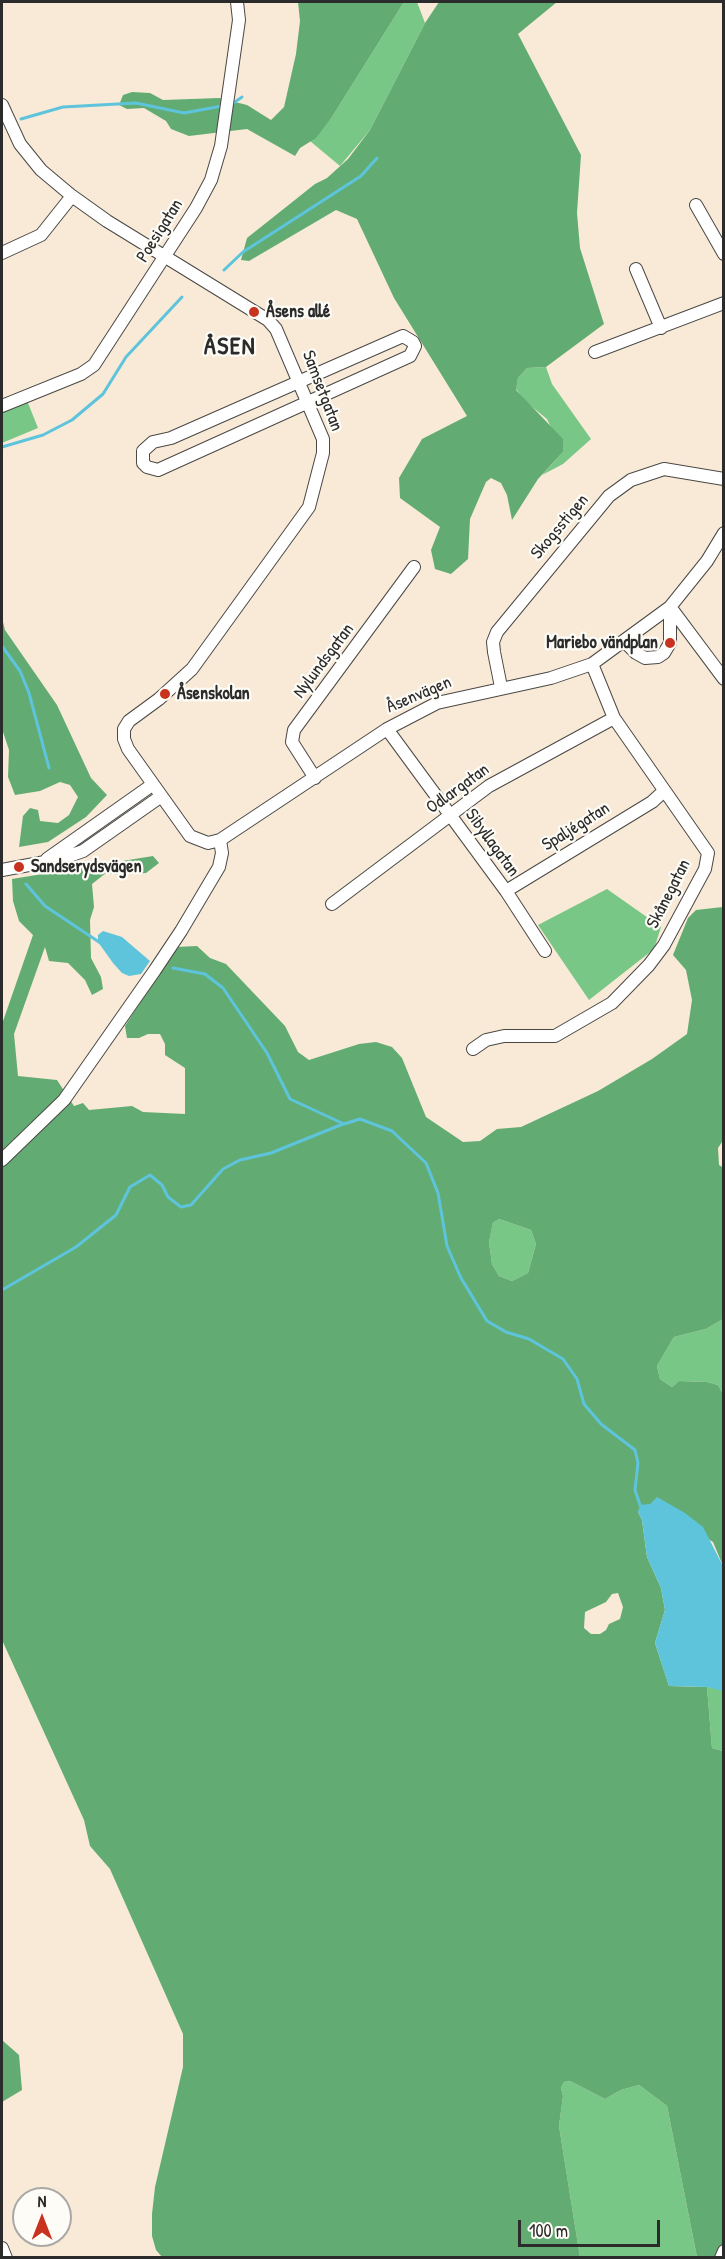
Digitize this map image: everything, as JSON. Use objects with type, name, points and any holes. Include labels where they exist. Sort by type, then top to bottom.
[{"type":"street","name":"Poesigatan","points":[[2,406],[81,374],[94,365],[165,257],[211,180],[220,146],[239,20],[237,2]]},
{"type":"street","name":"Samsetgatan","points":[[2,105],[20,144],[42,170],[72,196],[107,221],[268,320],[276,329],[324,439],[323,453],[309,507],[192,669],[159,699],[129,721],[124,729],[124,739],[128,749],[152,785]]},
{"type":"street","points":[[2,253],[41,235],[72,196]]},
{"type":"street","points":[[696,205],[723,252]]},
{"type":"street","points":[[636,270],[661,328]]},
{"type":"street","points":[[595,352],[723,303]]},
{"type":"street","points":[[399,337],[407,337],[414,342],[415,346],[410,356],[158,470],[147,467],[143,463],[143,451],[147,445],[171,438],[300,380],[399,337]]},
{"type":"street","name":"Skogsstigen","points":[[501,687],[493,642],[497,633],[609,496],[631,480],[664,469],[723,479]]},
{"type":"street","name":"Åsenvägen","points":[[220,840],[387,729],[437,703],[501,687],[551,678],[592,664],[626,642],[670,607],[707,561],[723,533]]},
{"type":"street","name":"Nylundsgatan","points":[[315,778],[292,742],[294,730],[414,567]]},
{"type":"street","points":[[626,642],[636,653],[645,658],[664,653],[670,643],[670,607]]},
{"type":"street","points":[[670,607],[723,679]]},
{"type":"street","name":"Skånegatan","points":[[473,1049],[486,1040],[504,1036],[555,1036],[612,1003],[654,958],[676,926],[705,869],[708,853],[614,718],[592,664]]},
{"type":"street","name":"Odlargatan","points":[[332,904],[489,786],[614,718]]},
{"type":"street","name":"Sibyllagatan","points":[[387,729],[506,891],[545,951]]},
{"type":"street","points":[[2,1160],[64,1100],[175,941],[219,867],[222,853],[220,840],[208,843],[190,836],[152,785],[40,863]]},
{"type":"street","name":"Spaljégatan","points":[[506,891],[652,801],[664,791]]},
{"type":"street","points":[[2,870],[61,859],[83,851],[160,797]]},
{"type":"street","points":[[2,2248],[6,2258]]},
{"type":"street","points":[[721,2258],[723,2251]]},
{"type":"green space","points":[[298,2],[404,2],[332,117],[316,138],[300,148],[295,156],[247,129],[189,136],[171,129],[166,121],[144,108],[127,109],[119,105],[123,95],[132,92],[150,93],[163,100],[219,98],[247,105],[271,120],[284,107],[296,54],[300,21]]},
{"type":"green space","points":[[404,2],[417,2],[425,23],[370,130],[340,166],[310,141],[332,117]]},
{"type":"green space","points":[[439,2],[557,2],[518,34],[581,155],[577,213],[580,248],[604,324],[546,367],[527,368],[518,378],[516,390],[563,439],[563,452],[538,479],[512,520],[507,495],[501,483],[491,478],[486,482],[470,519],[468,559],[451,574],[435,569],[431,550],[440,527],[400,498],[399,478],[422,439],[467,416],[394,298],[357,219],[336,210],[249,261],[241,260],[247,238],[315,184],[327,178],[348,159],[370,130],[425,23]]},
{"type":"green space","points":[[546,367],[552,384],[591,439],[563,464],[542,475],[563,452],[547,419],[525,401],[516,389],[518,378],[527,368]]},
{"type":"green space","points":[[26,398],[38,428],[2,443],[2,408]]},
{"type":"green space","points":[[2,618],[5,630],[57,705],[91,778],[107,795],[86,817],[48,842],[19,847],[23,816],[30,808],[38,810],[40,821],[58,823],[69,815],[78,797],[70,785],[60,782],[40,791],[15,795],[8,777],[9,750],[2,729]]},
{"type":"green space","points":[[153,856],[159,863],[146,873],[120,875],[106,873],[92,884],[94,907],[90,920],[91,958],[101,977],[103,989],[92,995],[85,980],[68,963],[49,961],[45,947],[14,1034],[18,1076],[57,1080],[74,1106],[83,1103],[89,1110],[132,1106],[143,1112],[185,1114],[185,1068],[165,1055],[165,1044],[160,1034],[127,1038],[125,1026],[176,947],[197,946],[210,958],[226,964],[285,1026],[298,1052],[309,1060],[359,1044],[376,1042],[392,1047],[402,1058],[426,1117],[463,1142],[480,1141],[497,1129],[521,1127],[598,1091],[652,1059],[687,1034],[692,1000],[686,970],[673,955],[688,918],[696,910],[723,907],[724,1139],[718,1148],[719,1165],[724,1168],[723,1319],[706,1329],[674,1337],[657,1366],[660,1379],[672,1387],[679,1381],[707,1382],[718,1385],[723,1394],[723,1566],[713,1542],[650,1504],[638,1512],[642,1520],[647,1557],[661,1588],[665,1610],[655,1643],[669,1686],[707,1687],[712,1748],[723,1751],[724,2242],[719,2257],[697,2257],[667,2106],[639,2085],[621,2090],[605,2099],[570,2081],[564,2082],[561,2088],[563,2096],[559,2126],[580,2257],[162,2257],[156,2250],[152,2236],[155,2187],[183,2067],[183,2034],[110,1869],[90,1846],[84,1820],[2,1640],[2,1024],[33,935],[19,921],[13,901],[12,879]],"holes":[[[499,1219],[531,1230],[536,1244],[528,1273],[512,1281],[499,1276],[492,1264],[489,1242],[493,1222]],[[618,1593],[623,1607],[620,1619],[609,1624],[600,1634],[591,1634],[584,1628],[585,1612],[606,1602],[612,1594]]]},
{"type":"green space","points":[[607,889],[661,927],[654,949],[589,1000],[538,925]]},
{"type":"green space","points":[[499,1219],[531,1230],[536,1244],[528,1273],[512,1281],[499,1276],[492,1264],[489,1242],[493,1221]]},
{"type":"green space","points":[[723,1319],[723,1394],[718,1385],[707,1382],[679,1381],[672,1387],[660,1379],[657,1366],[674,1337],[706,1329]]},
{"type":"green space","points":[[723,1682],[723,1751],[712,1748],[707,1687],[716,1688]]},
{"type":"green space","points":[[2,2040],[19,2055],[22,2090],[2,2102]]},
{"type":"green space","points":[[570,2081],[605,2099],[621,2090],[639,2085],[667,2106],[697,2257],[580,2257],[559,2126],[563,2096],[561,2088],[564,2082]]},
{"type":"water","points":[[103,931],[122,937],[150,961],[141,974],[129,976],[122,973],[113,963],[98,942],[98,935]]},
{"type":"water","points":[[657,1497],[685,1513],[703,1527],[723,1566],[723,1691],[707,1687],[669,1686],[655,1643],[665,1610],[661,1588],[647,1557],[642,1520],[638,1512],[640,1505],[650,1504]]},
{"type":"waterway","points":[[232,104],[242,97]]},
{"type":"waterway","points":[[21,119],[63,107],[136,103],[184,113],[222,106]]},
{"type":"waterway","points":[[224,270],[243,252],[361,176],[377,158]]},
{"type":"waterway","points":[[2,447],[43,435],[72,420],[103,394],[126,357],[182,297]]},
{"type":"waterway","points":[[2,646],[20,671],[29,693],[49,768]]},
{"type":"waterway","points":[[26,884],[45,906],[102,944]]},
{"type":"waterway","points":[[173,968],[205,974],[223,988],[267,1053],[290,1099],[344,1124],[360,1119],[392,1131],[426,1163],[438,1193],[447,1246],[461,1278],[487,1321],[506,1332],[529,1339],[563,1359],[577,1379],[584,1404],[601,1424],[635,1450],[638,1463],[635,1490],[640,1505]]},
{"type":"waterway","points":[[2,1290],[76,1247],[116,1215],[130,1187],[150,1175],[162,1185],[168,1197],[181,1207],[191,1205],[223,1169],[240,1160],[271,1153],[343,1124]]},
{"type":"place","name":"Åsens allé","points":[[254,312]]},
{"type":"place","name":"Mariebo vändplan","points":[[670,643]]},
{"type":"place","name":"Åsenskolan","points":[[165,694]]},
{"type":"place","name":"Sandserydsvägen","points":[[19,867]]},
{"type":"district","name":"ÅSEN","points":[[230,348]]}]
